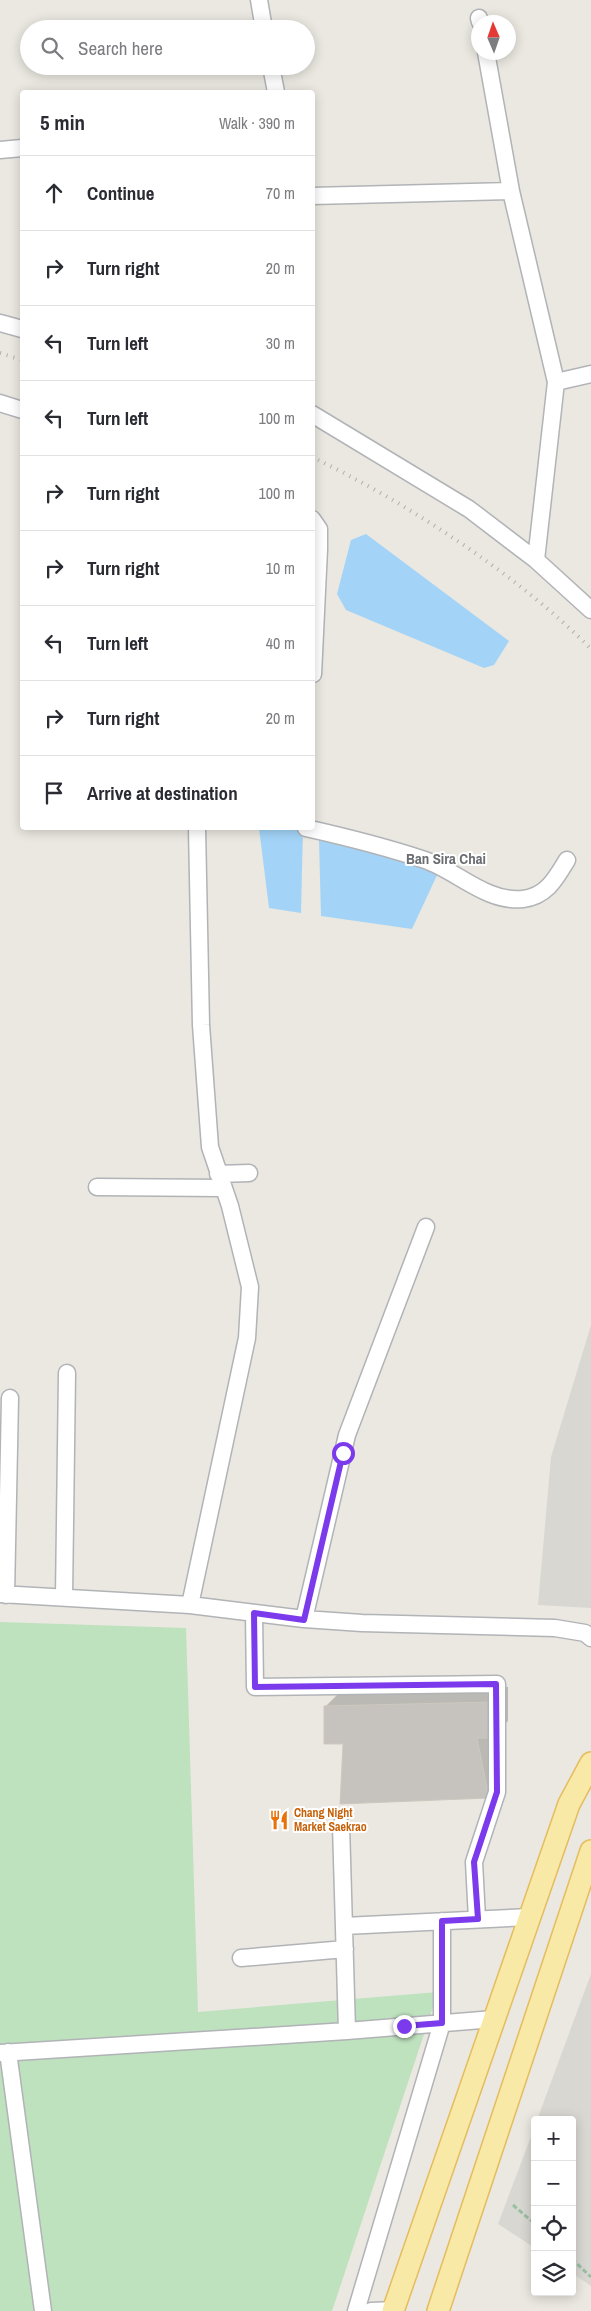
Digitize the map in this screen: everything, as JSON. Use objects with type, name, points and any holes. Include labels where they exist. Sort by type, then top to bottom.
[{"type":"main road","points":[[394,2310],[569,1804],[591,1763]]},
{"type":"main road","points":[[438,2311],[591,1851]]},
{"type":"street","points":[[260,0],[263,20]]},
{"type":"street","points":[[487,60],[511,191],[556,382],[536,560]]},
{"type":"street","points":[[273,75],[276,90]]},
{"type":"street","points":[[0,150],[20,148]]},
{"type":"street","points":[[315,196],[511,191]]},
{"type":"street","points":[[0,323],[20,328]]},
{"type":"street","points":[[556,382],[591,374]]},
{"type":"street","points":[[0,403],[20,409]]},
{"type":"street","points":[[315,416],[469,509],[536,560],[591,610]]},
{"type":"street","points":[[315,523],[319,529],[315,630]]},
{"type":"street","points":[[190,1605],[247,1338],[250,1287],[230,1206],[210,1147],[201,1025],[198,830]]},
{"type":"street","points":[[313,830],[427,861],[483,890],[509,899],[524,899],[542,893],[550,886],[567,860]]},
{"type":"street","points":[[97,1188],[221,1181],[249,1173]]},
{"type":"street","points":[[304,1620],[347,1435],[426,1227]]},
{"type":"street","points":[[64,1597],[67,1373]]},
{"type":"street","points":[[10,1398],[3,1594],[190,1605],[304,1620],[444,1626],[555,1628],[589,1634]]},
{"type":"street","points":[[254,1613],[255,1687],[496,1684],[497,1792],[474,1862],[478,1919]]},
{"type":"street","points":[[341,1825],[347,2031]]},
{"type":"street","points":[[344,1926],[530,1917]]},
{"type":"street","points":[[356,2311],[442,2023],[442,1921]]},
{"type":"street","points":[[241,1958],[345,1949]]},
{"type":"street","points":[[43,2311],[4,2053],[347,2031],[494,2019]]},
{"type":"street","points":[[371,2311],[394,2310]]},
{"type":"path","points":[[513,2205],[531,2221]]},
{"type":"path","points":[[576,2263],[591,2277]]},
{"type":"shaded area","points":[[591,1325],[591,1608],[538,1605],[551,1457]]},
{"type":"shaded area","points":[[591,1974],[591,2286],[576,2276],[576,2116],[538,2116]]},
{"type":"shaded area","points":[[531,2137],[531,2245],[498,2224]]},
{"type":"green space","points":[[0,1622],[186,1628],[198,2012],[438,1992],[332,2311],[0,2311]]},
{"type":"water","points":[[366,534],[509,641],[494,665],[484,668],[346,610],[337,594],[351,540]]},
{"type":"water","points":[[259,830],[303,830],[301,913],[269,908]]},
{"type":"water","points":[[319,840],[421,857],[438,873],[412,929],[321,916]]},
{"type":"building","points":[[493,1702],[493,1738],[477,1738],[489,1798],[340,1804],[343,1744],[324,1744],[324,1706]]},
{"type":"railway","points":[[0,353],[20,359]]},
{"type":"railway","points":[[315,458],[385,496],[459,542],[530,594],[591,649]]},
{"type":"place","name":"Chang Night Market Saekrao","points":[[279,1820]]},
{"type":"district","name":"Ban Sira Chai","points":[[446,859]]},
{"type":"route","points":[[343,1453],[304,1620],[254,1613],[255,1687],[496,1684],[497,1792],[474,1862],[478,1919],[442,1921],[442,2023],[404,2026]]}]
